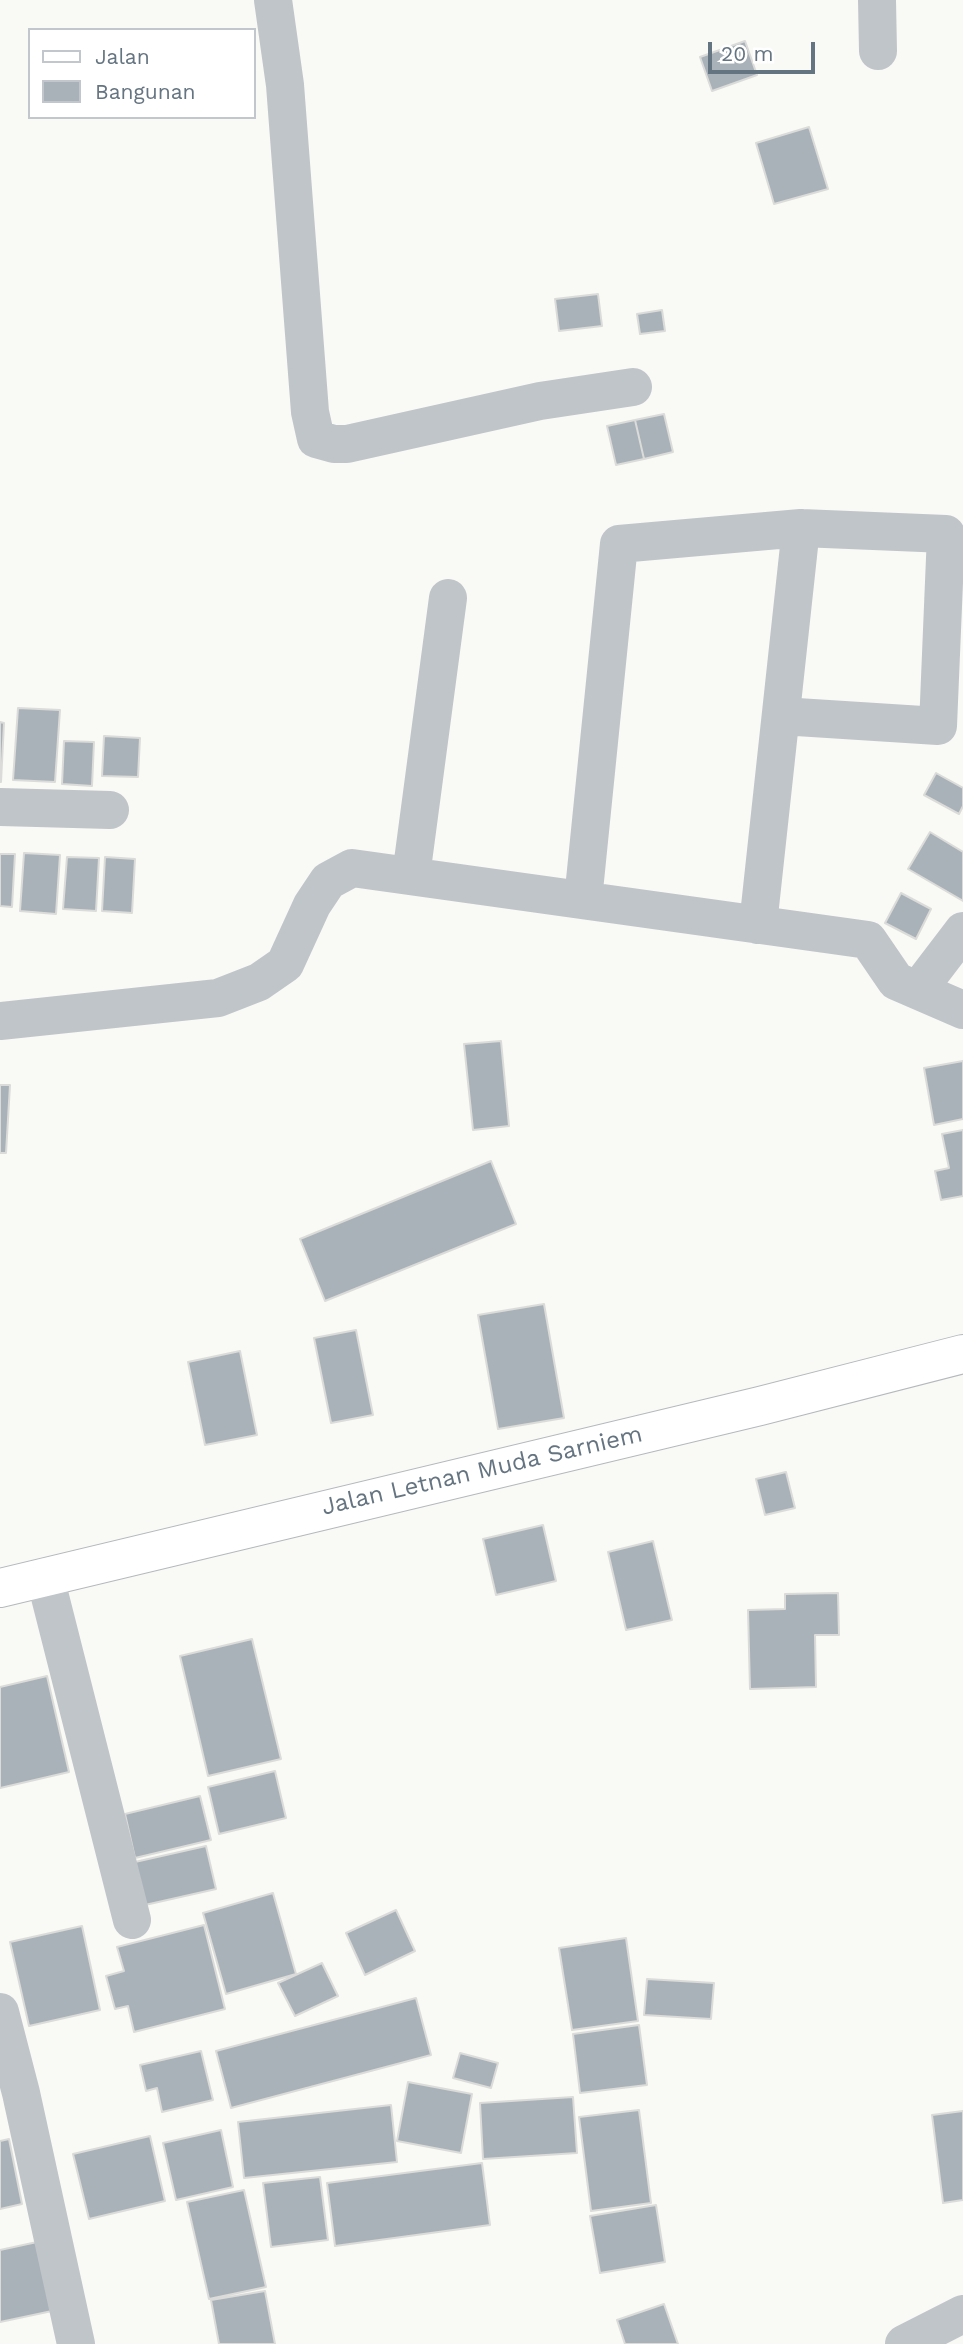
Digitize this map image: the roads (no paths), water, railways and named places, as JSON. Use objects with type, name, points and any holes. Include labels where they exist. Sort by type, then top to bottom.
[{"type":"main road","name":"Jalan Letnan Muda Sarniem","points":[[0,1588],[760,1406],[963,1354]]},
{"type":"street","points":[[273,0],[285,85],[310,412],[316,439],[347,444],[540,401],[632,387]]},
{"type":"street","points":[[877,0],[878,51]]},
{"type":"street","points":[[583,900],[619,544],[801,528],[946,534],[938,726],[781,716]]},
{"type":"street","points":[[758,925],[801,528]]},
{"type":"street","points":[[411,876],[448,598]]},
{"type":"street","points":[[0,807],[110,810]]},
{"type":"street","points":[[0,1021],[218,998],[259,982],[285,964],[312,905],[328,881],[352,868],[868,940],[896,981],[963,1010]]},
{"type":"street","points":[[918,990],[963,931]]},
{"type":"street","points":[[45,1577],[132,1920]]},
{"type":"street","points":[[0,2012],[21,2093],[76,2344]]},
{"type":"street","points":[[904,2344],[963,2314]]}]
